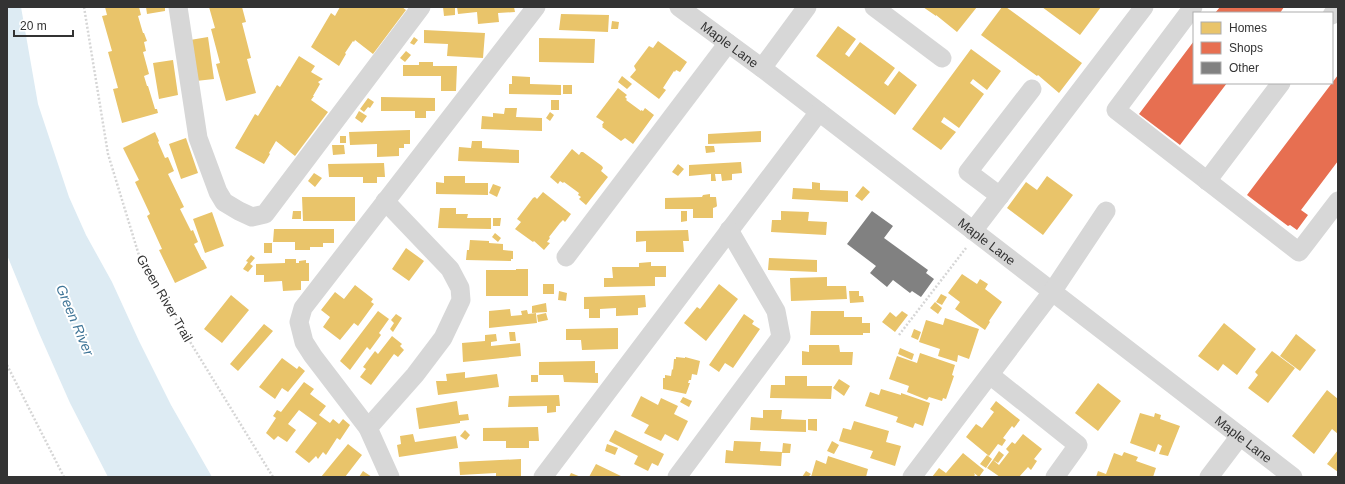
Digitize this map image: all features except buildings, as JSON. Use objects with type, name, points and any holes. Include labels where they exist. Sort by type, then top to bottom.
[{"type":"street","points":[[178,7],[198,138],[218,192],[224,202],[238,211],[252,217],[265,214],[421,7]]},
{"type":"street","points":[[390,477],[368,428],[304,342],[299,322],[303,308],[536,7]]},
{"type":"street","name":"Maple Lane","points":[[679,7],[762,68],[1293,477]]},
{"type":"street","points":[[762,68],[807,7]]},
{"type":"street","points":[[874,7],[942,58]]},
{"type":"street","points":[[975,232],[1000,196],[1144,7]]},
{"type":"street","points":[[1194,7],[1116,110],[1299,252],[1338,201]]},
{"type":"street","points":[[566,257],[728,43]]},
{"type":"street","points":[[1207,180],[1280,84]]},
{"type":"street","points":[[1000,196],[968,172],[1032,89]]},
{"type":"street","points":[[542,477],[819,112]]},
{"type":"street","points":[[368,428],[415,375],[442,338],[461,300],[460,288],[450,269],[385,201]]},
{"type":"street","points":[[912,477],[1052,292],[1106,211]]},
{"type":"street","points":[[677,477],[781,337],[776,311],[729,230]]},
{"type":"street","points":[[990,374],[1078,445],[1055,477]]},
{"type":"street","points":[[1209,477],[1240,436]]},
{"type":"path","name":"Green River Trail","points":[[84,7],[108,154],[141,262],[273,477]]},
{"type":"path","points":[[899,335],[975,232]]},
{"type":"path","points":[[7,365],[64,477]]},
{"type":"water","name":"Green River","points":[[7,7],[21,7],[38,104],[69,197],[86,235],[112,282],[171,405],[212,477],[108,477],[70,403],[39,333],[7,255]]}]
